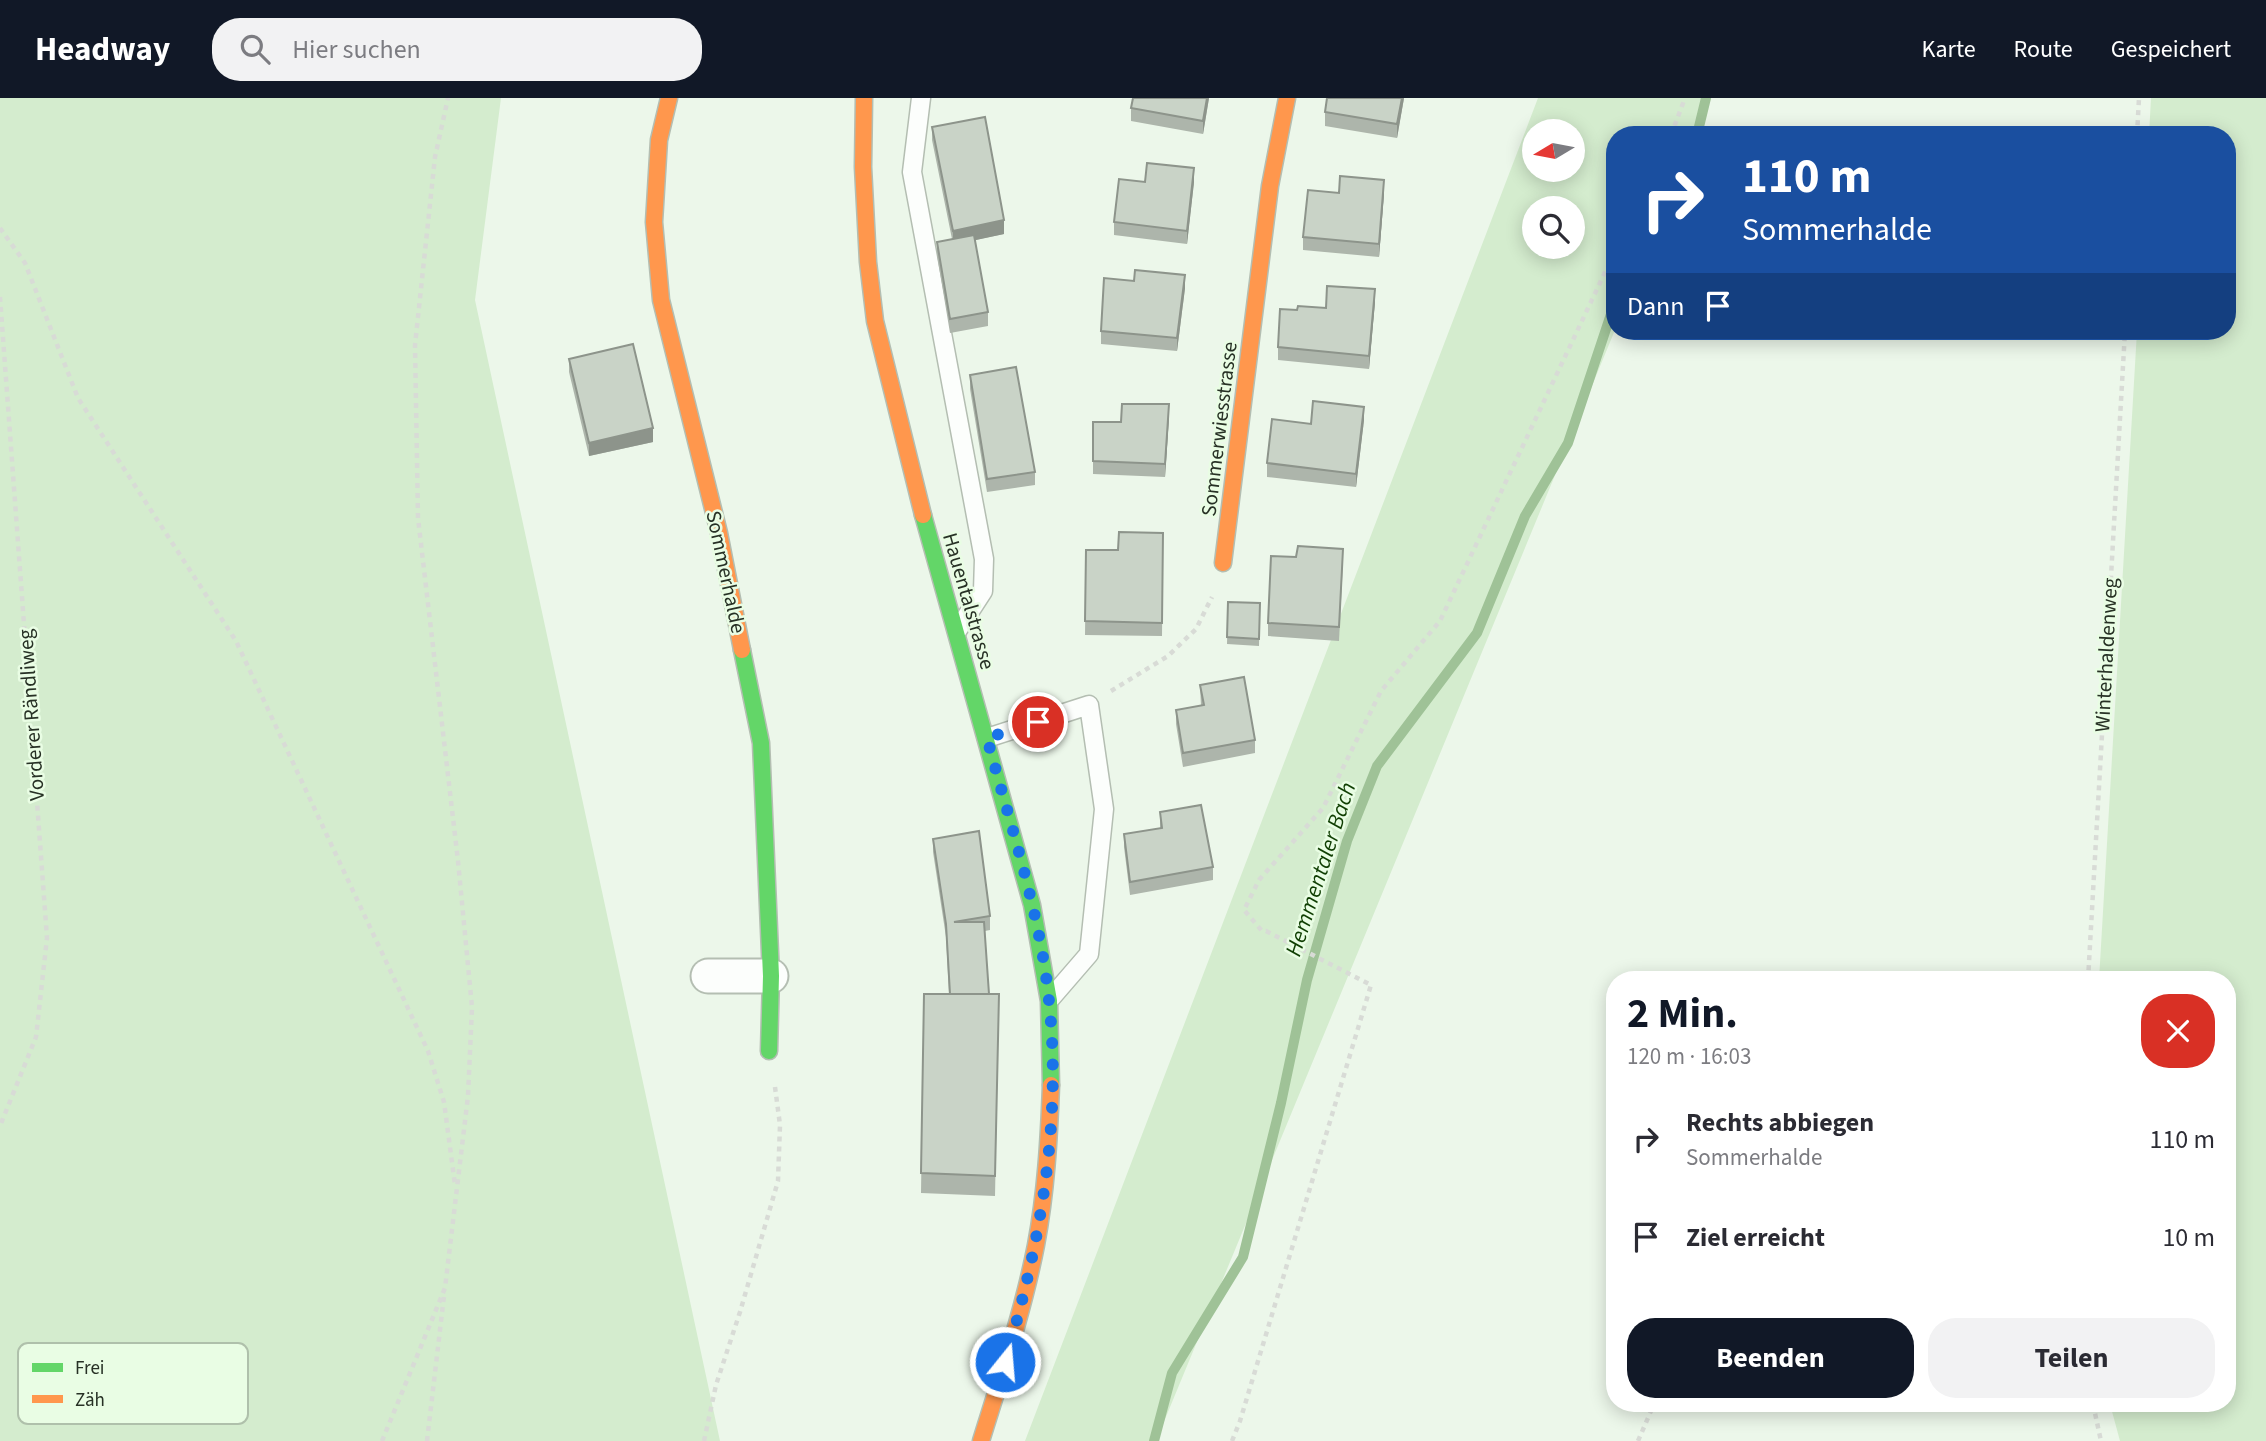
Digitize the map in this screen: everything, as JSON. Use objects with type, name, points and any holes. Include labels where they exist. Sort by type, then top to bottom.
[{"type":"street","name":"Sommerhalde","points":[[669,98],[659,140],[654,222],[661,300],[719,533],[761,743],[771,976],[769,1051]]},
{"type":"street","name":"Hauentalstrasse","points":[[864,98],[863,167],[868,262],[875,321],[914,485],[1032,905],[1049,1001],[1052,1071],[1047,1175],[1036,1245],[1021,1309],[981,1441]]},
{"type":"street","name":"Sommerwiesstrasse","points":[[1223,563],[1270,186],[1287,98]]},
{"type":"street","points":[[708,976],[771,976]]},
{"type":"lane","points":[[921,98],[912,172],[984,559],[983,591],[957,631]]},
{"type":"lane","points":[[987,738],[1088,705],[1104,809],[1088,954],[1049,1001]]},
{"type":"path","points":[[427,1441],[468,1096],[472,1007],[458,861],[418,518],[415,345],[435,157],[448,98]]},
{"type":"path","points":[[1674,126],[1685,98]]},
{"type":"path","points":[[2137,126],[2139,98]]},
{"type":"path","points":[[0,228],[25,263],[78,398],[236,641],[428,1051],[444,1102],[457,1193]]},
{"type":"path","points":[[1232,1441],[1371,985],[1262,931],[1244,909],[1259,880],[1323,808],[1381,691],[1440,621],[1606,270]]},
{"type":"path","name":"Vorderer Rändliweg","points":[[0,297],[47,938],[36,1037],[0,1126]]},
{"type":"path","name":"Winterhaldenweg","points":[[2089,971],[2124,340]]},
{"type":"path","points":[[1088,705],[1168,656],[1196,629],[1223,563]]},
{"type":"path","points":[[704,1441],[716,1385],[778,1181],[780,1125],[769,1051]]},
{"type":"path","points":[[382,1441],[445,1288]]},
{"type":"path","points":[[1638,1441],[1651,1412]]},
{"type":"path","points":[[2095,1412],[2101,1441]]},
{"type":"green space","points":[[0,98],[501,98],[475,300],[720,1441],[0,1441]]},
{"type":"green space","points":[[1538,98],[1711,98],[1700,126],[1606,126],[1606,340],[1611,340],[1156,1441],[1025,1441],[1522,140],[1522,182],[1586,182],[1586,119],[1530,119]]},
{"type":"green space","points":[[2151,98],[2266,98],[2266,1441],[2120,1441],[2112,1412],[2236,1412],[2236,971],[2100,971],[2136,340],[2236,340],[2236,126],[2149,126]]},
{"type":"building","points":[[1133,98],[1207,98],[1203,121],[1131,108]]},
{"type":"building","points":[[1327,98],[1402,98],[1397,124],[1325,112]]},
{"type":"building","points":[[985,117],[1004,220],[953,231],[932,127]]},
{"type":"building","points":[[1147,163],[1194,168],[1187,231],[1114,222],[1119,179],[1145,182]]},
{"type":"building","points":[[1340,176],[1384,180],[1379,244],[1303,237],[1308,190],[1339,193]]},
{"type":"building","points":[[974,235],[988,312],[950,319],[937,242]]},
{"type":"building","points":[[1135,270],[1185,275],[1177,338],[1101,331],[1104,278],[1134,281]]},
{"type":"building","points":[[1327,286],[1375,289],[1369,356],[1278,347],[1280,309],[1297,310],[1298,306],[1326,308]]},
{"type":"building","points":[[633,344],[653,428],[589,443],[569,359]]},
{"type":"building","points":[[1016,367],[1035,472],[987,479],[970,375]]},
{"type":"building","points":[[1313,401],[1364,407],[1356,474],[1267,463],[1272,419],[1311,424]]},
{"type":"building","points":[[1122,404],[1169,404],[1165,464],[1093,461],[1093,422],[1121,422]]},
{"type":"building","points":[[1119,532],[1163,533],[1162,623],[1085,621],[1086,550],[1118,550]]},
{"type":"building","points":[[1298,546],[1343,549],[1339,627],[1268,623],[1271,556],[1296,557]]},
{"type":"building","points":[[1228,602],[1260,603],[1259,639],[1227,637]]},
{"type":"building","points":[[1244,677],[1255,740],[1183,753],[1176,710],[1204,705],[1200,685]]},
{"type":"building","points":[[1201,805],[1213,867],[1130,882],[1124,834],[1162,828],[1160,812]]},
{"type":"building","points":[[979,831],[990,916],[954,922],[984,922],[989,994],[950,994],[946,924],[933,839]]},
{"type":"building","points":[[924,994],[999,994],[995,1176],[921,1173]]},
{"type":"waterway","name":"Hemmentaler Bach","points":[[1699,126],[1706,98]]},
{"type":"waterway","name":"Hemmentaler Bach","points":[[1154,1441],[1172,1373],[1243,1257],[1281,1103],[1307,980],[1347,841],[1377,766],[1477,633],[1525,516],[1568,443],[1606,329]]},
{"type":"traffic: fast","points":[[923,515],[1032,905],[1049,1001],[1051,1085]]},
{"type":"traffic: fast","points":[[742,650],[761,743],[771,976],[769,1051]]},
{"type":"traffic: slow","points":[[669,98],[659,140],[654,222],[661,300],[719,533],[742,650]]},
{"type":"traffic: slow","points":[[864,98],[863,167],[868,262],[875,321],[923,515]]},
{"type":"traffic: slow","points":[[1223,563],[1270,186],[1287,98]]},
{"type":"traffic: slow","points":[[981,1441],[1018,1319],[1036,1245],[1046,1165],[1051,1085]]},
{"type":"route","points":[[1005,1362],[1036,1245],[1047,1175],[1052,1071],[1049,1001],[1032,905],[987,738],[1038,722]]}]
